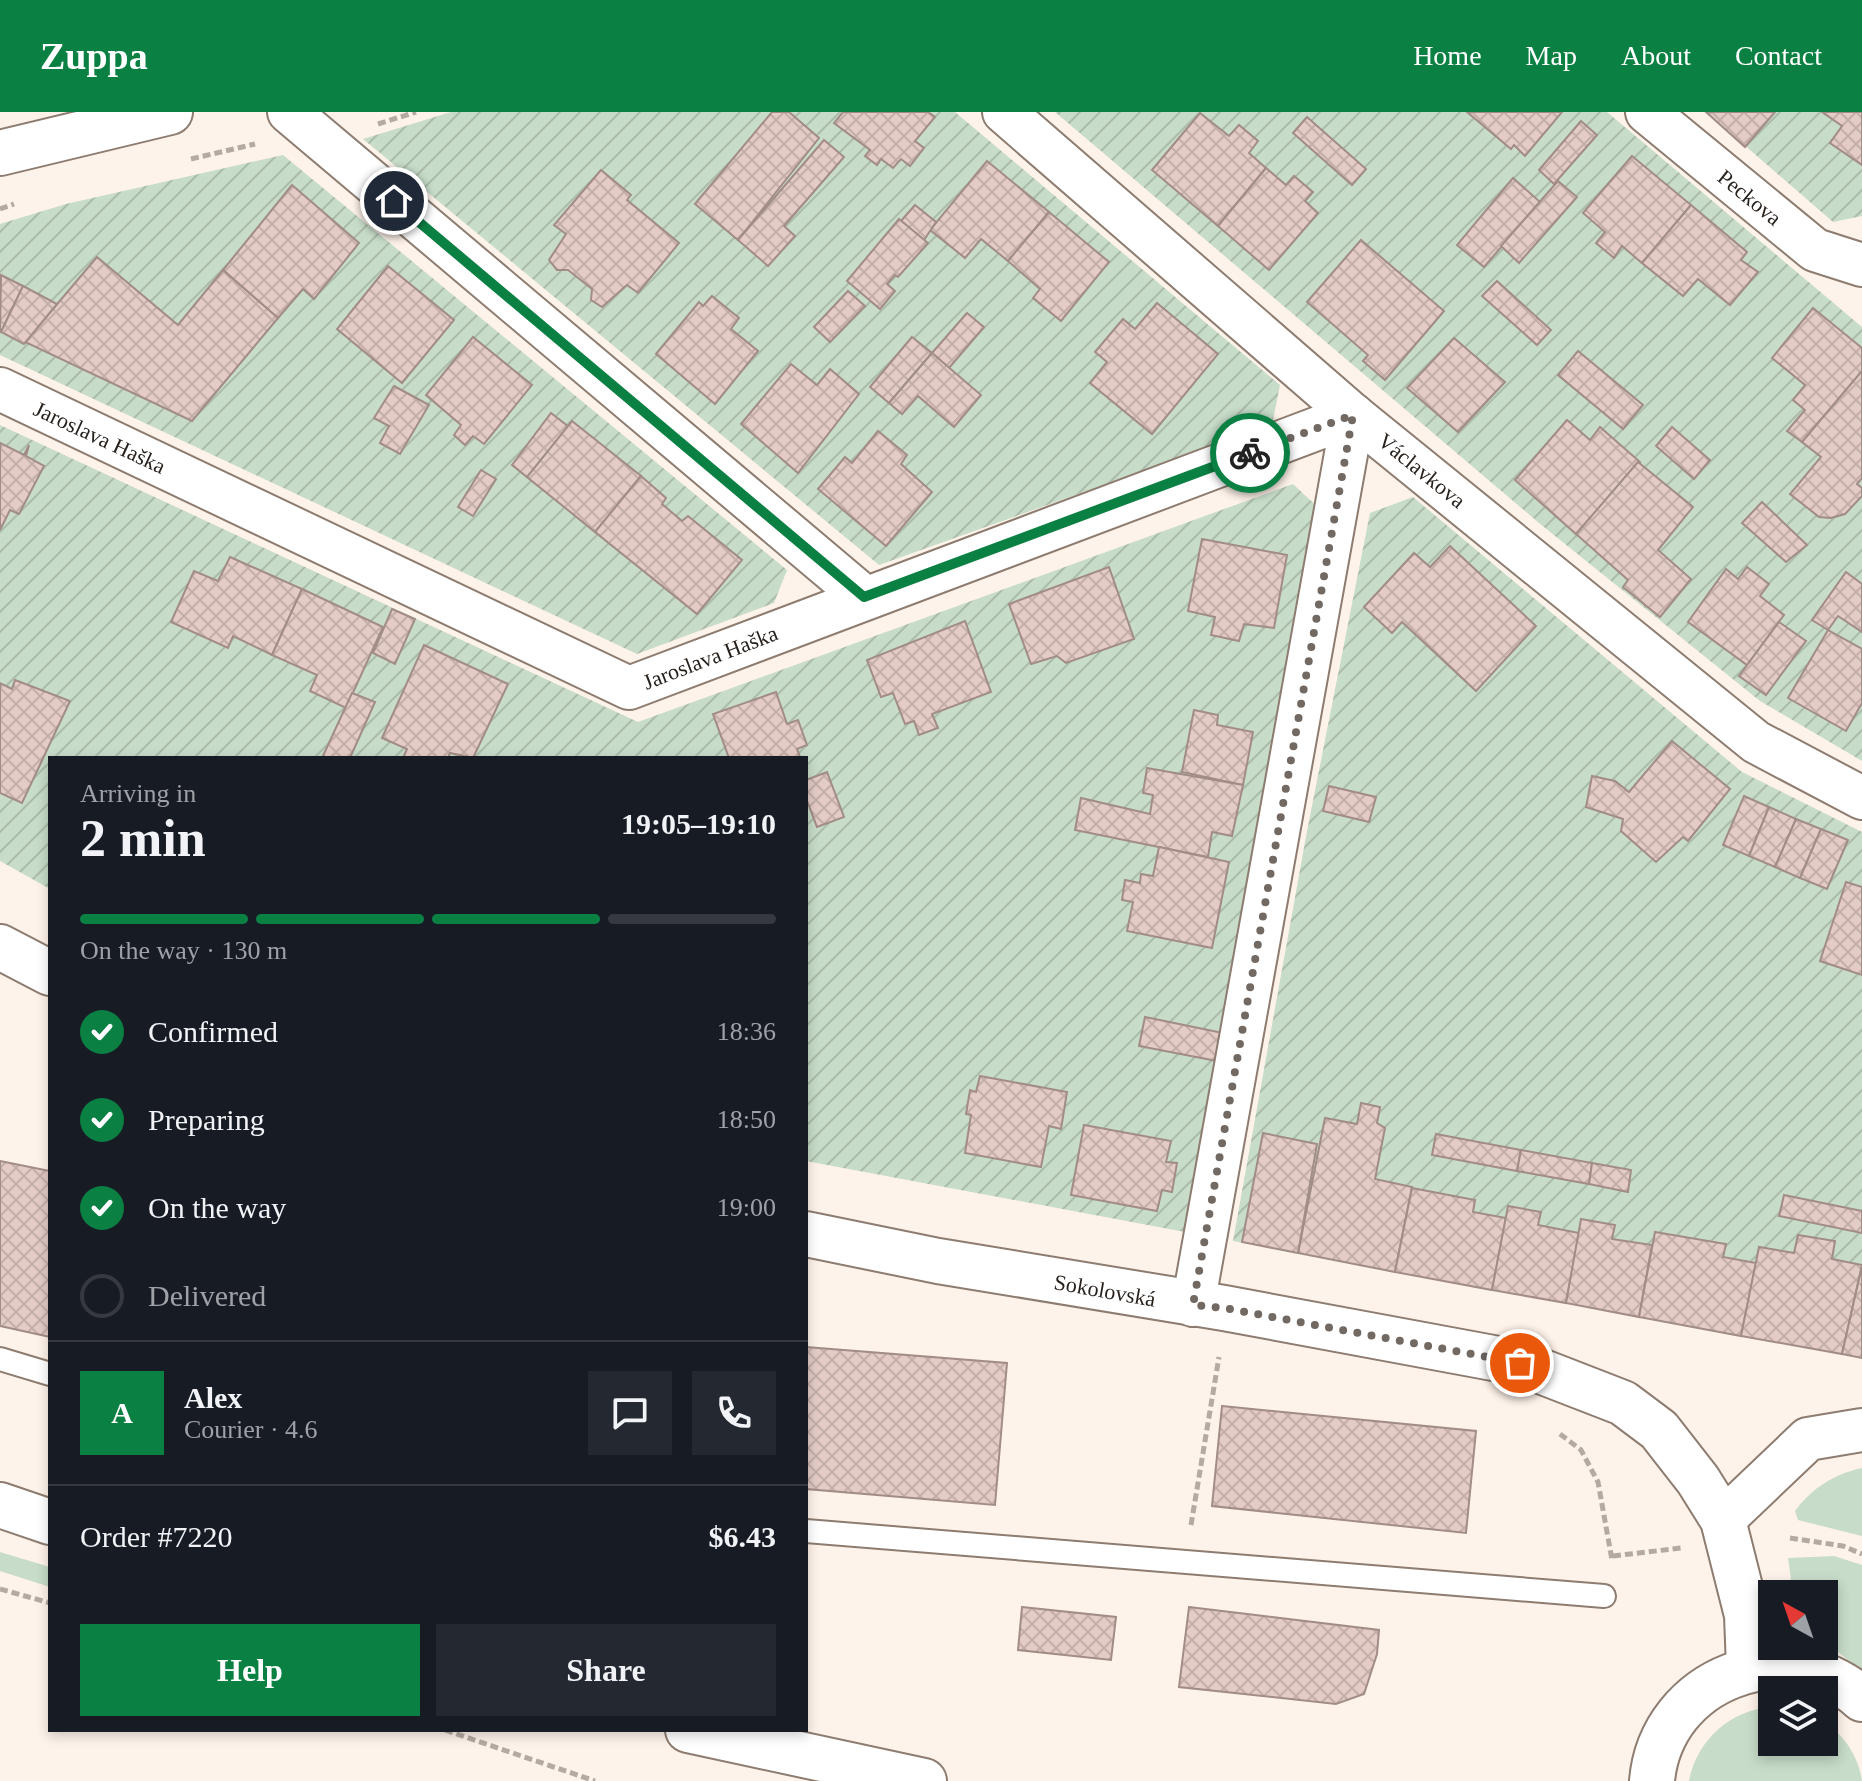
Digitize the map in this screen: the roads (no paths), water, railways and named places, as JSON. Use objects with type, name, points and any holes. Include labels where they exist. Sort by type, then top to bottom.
[{"type":"street","points":[[0,153],[170,112]]},
{"type":"street","points":[[289,112],[864,597]]},
{"type":"street","name":"Václavkova","points":[[1004,112],[1353,415],[1756,742],[1862,798]]},
{"type":"street","name":"Peckova","points":[[1647,112],[1815,250],[1862,265]]},
{"type":"street","name":"Jaroslava Haška","points":[[0,389],[629,688],[1353,415]]},
{"type":"street","points":[[1193,1305],[1353,415]]},
{"type":"street","points":[[0,947],[48,972]]},
{"type":"street","name":"Sokolovská","points":[[808,1234],[1520,1363],[1623,1403],[1659,1430],[1698,1480],[1723,1520],[1747,1615],[1749,1668]]},
{"type":"street","points":[[1723,1520],[1808,1439],[1862,1430]]},
{"type":"street","points":[[0,1505],[48,1521]]},
{"type":"street","points":[[1652,1781],[1659,1747],[1673,1719],[1694,1696],[1720,1679],[1749,1668],[1783,1665],[1817,1671],[1847,1686],[1862,1699]]},
{"type":"street","points":[[697,1732],[924,1781]]},
{"type":"lane","points":[[0,1359],[48,1373]]},
{"type":"lane","points":[[808,1531],[1604,1596]]}]
